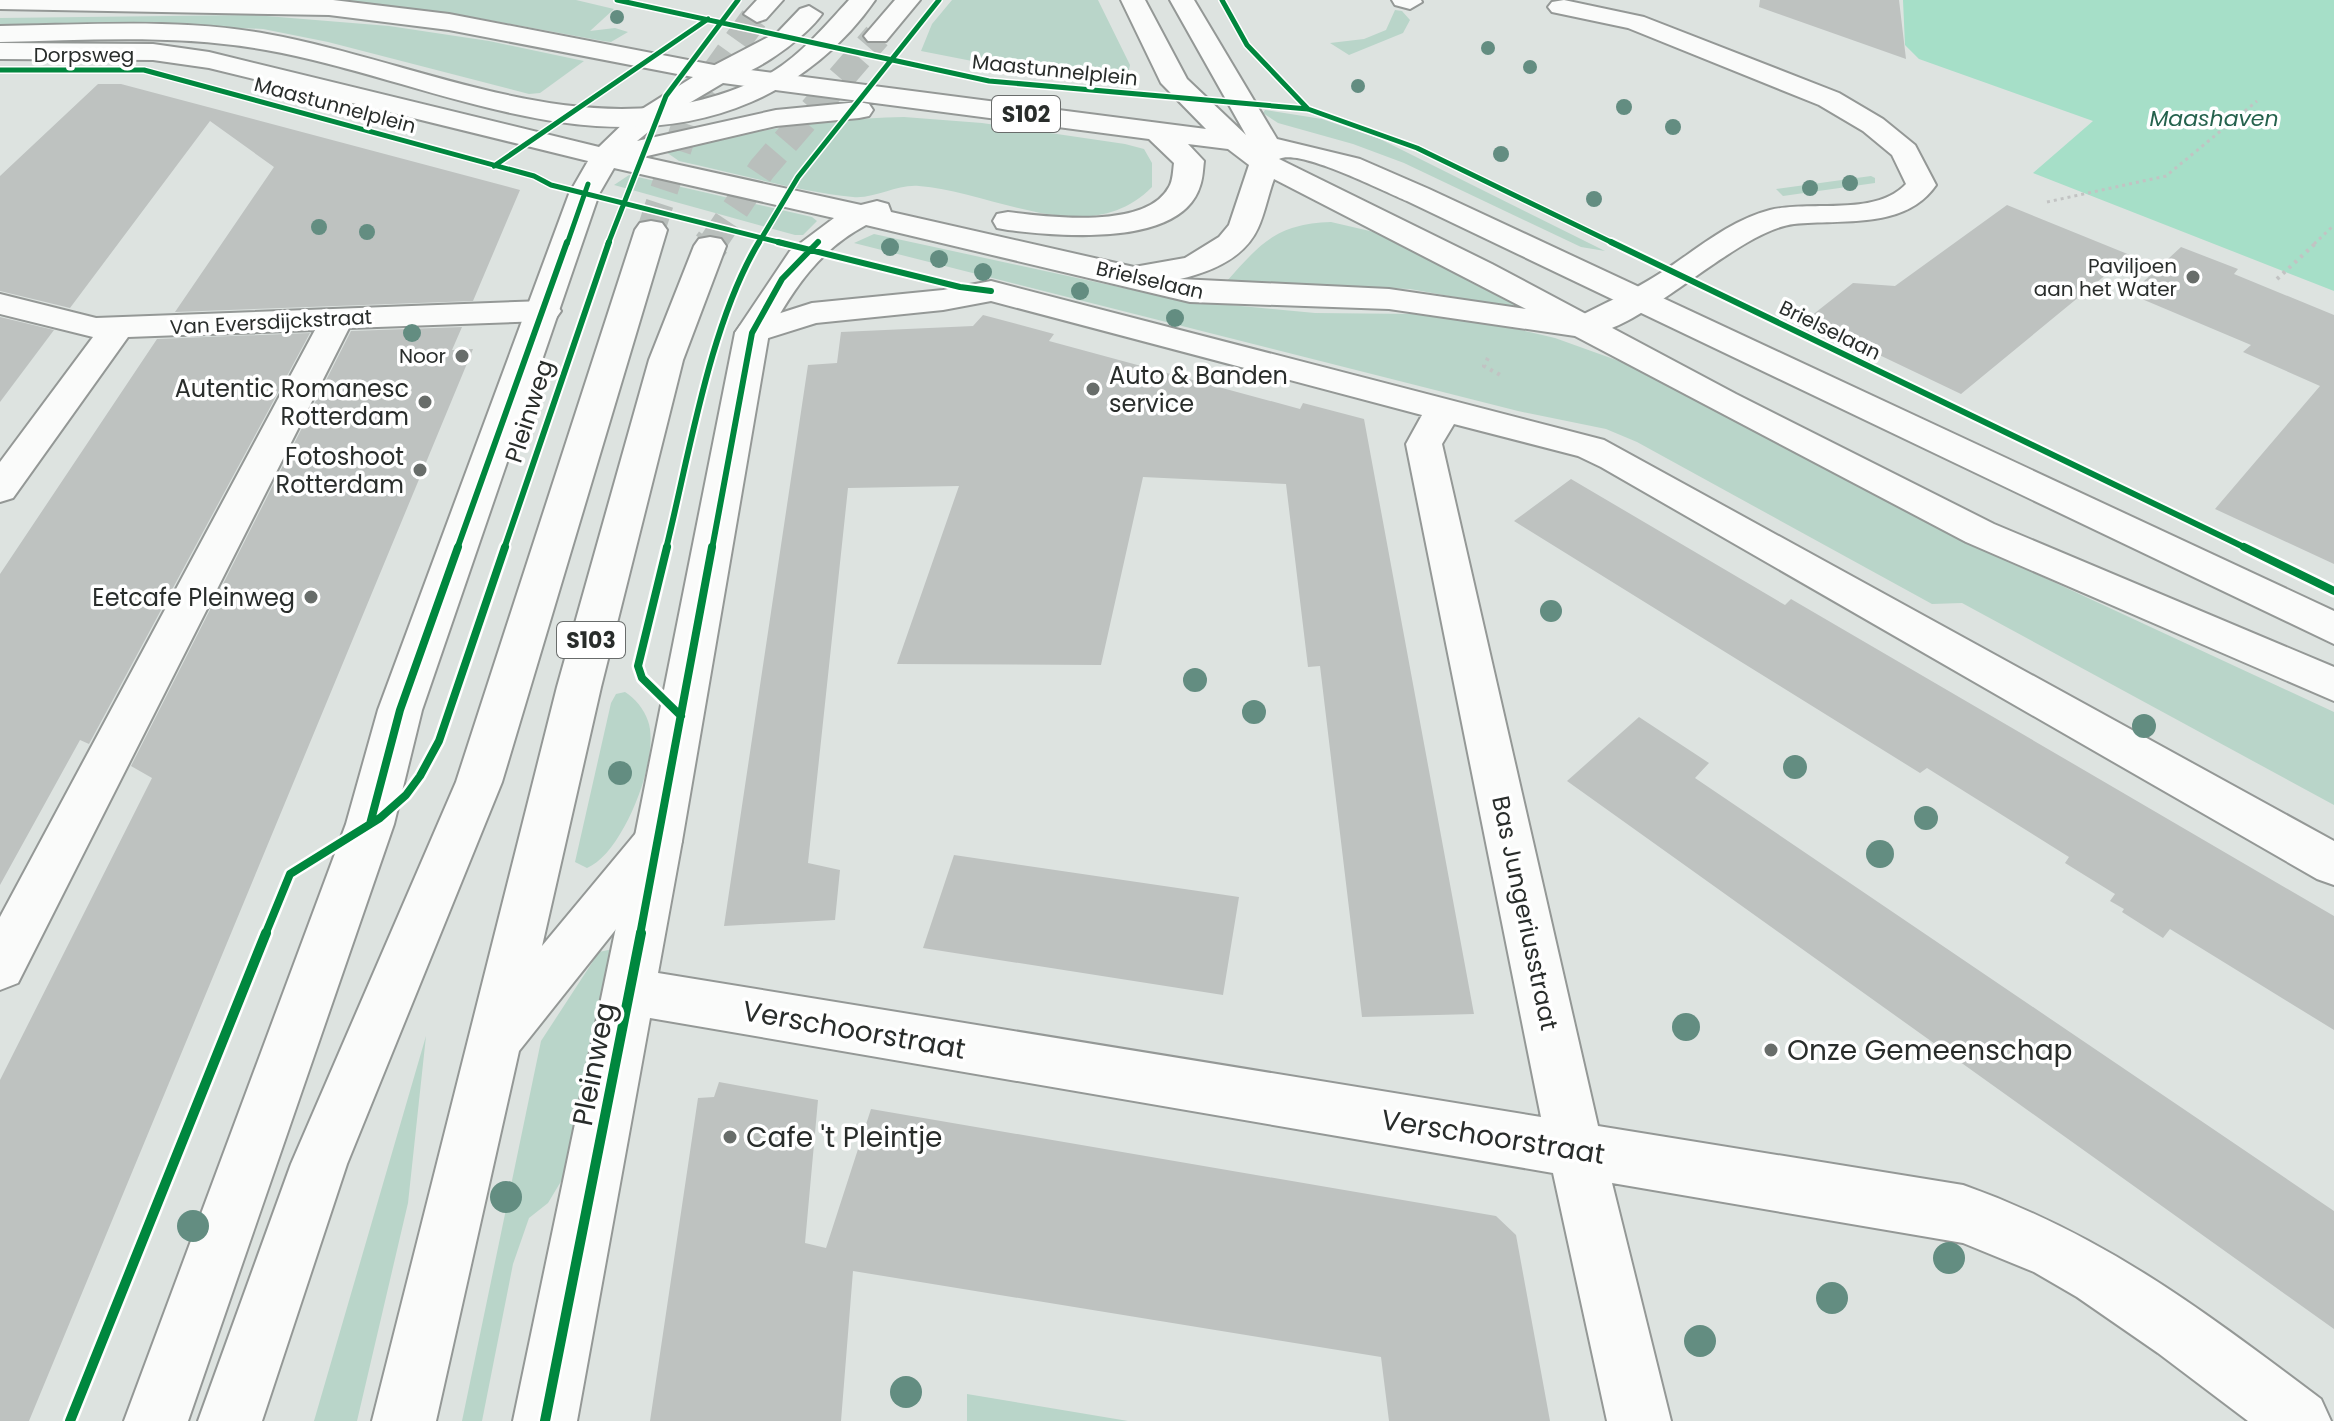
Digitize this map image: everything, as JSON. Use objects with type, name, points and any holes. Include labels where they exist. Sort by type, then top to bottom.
[{"type":"main road","points":[[544,311],[584,194],[606,157],[641,119],[787,38],[822,0]]},
{"type":"main road","points":[[0,34],[165,33],[268,43],[567,116],[641,119],[691,114],[731,103],[776,81],[863,0]]},
{"type":"main road","points":[[877,36],[908,0]]},
{"type":"main road","name":"Brielselaan","points":[[1133,0],[1175,83],[1231,138],[1266,154],[1351,204],[1584,327],[1980,533],[2334,685]]},
{"type":"main road","points":[[1182,0],[1266,154],[1242,231]]},
{"type":"main road","name":"Maastunnelplein","points":[[0,2],[240,3],[329,7],[449,22],[719,74],[1158,132],[1189,161],[1190,179],[1181,196],[1170,205],[1124,223],[1070,229],[917,204],[864,214],[818,242],[803,256],[782,279],[752,333]]},
{"type":"main road","points":[[1555,3],[1623,41],[1905,151],[1921,185],[1916,195],[1903,203],[1774,218],[1740,235],[1679,276],[1584,327]]},
{"type":"main road","name":"Dorpsweg","points":[[0,51],[125,51],[209,60]]},
{"type":"main road","name":"Maastunnelplein","points":[[209,60],[606,157],[864,214]]},
{"type":"main road","points":[[1088,122],[1133,111],[1175,83]]},
{"type":"main road","points":[[606,157],[776,118],[840,110],[964,106]]},
{"type":"main road","points":[[1158,132],[1231,138]]},
{"type":"main road","name":"Brielselaan","points":[[1266,154],[1329,158],[1377,176],[2334,629]]},
{"type":"main road","points":[[1129,275],[1166,273],[1194,266],[1218,252],[1242,231],[1285,210],[1329,200],[1351,204]]},
{"type":"main road","name":"Brielselaan","points":[[864,214],[1190,292],[1389,299],[1584,327]]},
{"type":"main road","name":"S103","points":[[230,1421],[319,1164],[479,782],[651,230]]},
{"type":"main road","name":"S103","points":[[404,1421],[579,687],[662,375],[710,246]]},
{"type":"main road","points":[[752,333],[812,313],[943,300],[991,291],[1591,448],[1614,458],[2334,865]]},
{"type":"main road","name":"Van Eversdijckstraat","points":[[0,304],[78,327],[117,329],[544,311]]},
{"type":"main road","name":"Pleinweg","points":[[156,1421],[370,824],[400,710],[544,311]]},
{"type":"main road","points":[[0,967],[338,318]]},
{"type":"main road","points":[[0,489],[117,329]]},
{"type":"main road","name":"Pleinweg","points":[[545,1421],[630,992],[752,333]]},
{"type":"main road","name":"Bas Jungeriusstraat","points":[[1444,409],[1424,444],[1576,1151],[1639,1421]]},
{"type":"main road","points":[[497,1041],[658,841]]},
{"type":"main road","name":"Verschoorstraat","points":[[630,992],[1963,1214],[2012,1229],[2126,1291],[2299,1421]]},
{"type":"path","points":[[2047,202],[2166,176],[2257,101]]},
{"type":"path","points":[[2277,279],[2334,225]]},
{"type":"shaded area","points":[[315,0],[576,0],[614,9],[590,31],[615,28],[628,32],[611,42],[467,16]]},
{"type":"shaded area","points":[[952,0],[1098,0],[1130,65],[1127,79],[1013,69],[921,51],[932,24]]},
{"type":"shaded area","points":[[1395,10],[1402,11],[1410,20],[1403,33],[1349,55],[1330,43],[1364,39],[1386,30]]},
{"type":"shaded area","points":[[253,15],[389,26],[489,41],[584,61],[540,93],[529,94],[328,42],[263,29],[169,25],[0,26],[0,18]]},
{"type":"shaded area","points":[[1265,110],[1322,119],[1380,139],[1605,251],[1581,247],[1404,163],[1353,144],[1278,123],[1263,113]]},
{"type":"shaded area","points":[[904,117],[982,123],[1144,149],[1152,163],[1152,187],[1127,206],[1099,215],[1070,217],[919,186],[861,197],[831,194],[679,161],[666,152],[784,127]]},
{"type":"shaded area","points":[[629,175],[812,217],[817,221],[803,235],[795,235],[614,185]]},
{"type":"shaded area","points":[[1871,176],[1875,178],[1875,183],[1783,196],[1776,189]]},
{"type":"shaded area","points":[[1331,222],[1374,232],[1526,306],[1521,309],[1410,289],[1226,282],[1249,256],[1271,238],[1296,227]]},
{"type":"shaded area","points":[[874,234],[1179,300],[1315,313],[1416,314],[1490,323],[1555,338],[1644,370],[2030,571],[2334,712],[2334,805],[1962,603],[1932,604],[1637,442],[1606,429],[1518,411],[854,243]]},
{"type":"shaded area","points":[[625,692],[639,704],[648,721],[651,737],[649,757],[626,825],[614,844],[587,868],[575,862],[611,703],[616,694]]},
{"type":"shaded area","points":[[613,949],[563,1178],[548,1203],[529,1218],[513,1264],[482,1421],[462,1421],[541,1041],[599,952]]},
{"type":"shaded area","points":[[426,1036],[408,1203],[357,1421],[314,1421]]},
{"type":"shaded area","points":[[967,1394],[1128,1421],[967,1421]]},
{"type":"water","name":"Maashaven","points":[[1903,0],[2334,0],[2334,291],[2033,173],[2093,121],[1919,59],[1905,45]]},
{"type":"building","points":[[1760,0],[1899,0],[1906,59],[1759,7]]},
{"type":"building","points":[[98,84],[121,84],[520,190],[473,301],[175,312],[274,167],[210,121],[70,308],[0,291],[0,176]]},
{"type":"building","points":[[2007,205],[2130,255],[1961,394],[1806,320],[1853,283],[1895,286]]},
{"type":"building","points":[[2181,247],[2238,269],[2234,274],[2334,315],[2334,564],[2215,509],[2320,386],[2243,352],[2251,345],[2130,294]]},
{"type":"building","points":[[983,315],[1054,334],[1049,341],[1300,409],[1303,403],[1364,419],[1474,1014],[1362,1017],[1320,666],[1308,667],[1286,484],[1143,477],[1101,665],[897,664],[959,486],[848,488],[808,863],[840,870],[835,920],[724,926],[808,365],[837,363],[841,332],[973,326]]},
{"type":"building","points":[[0,317],[54,330],[0,402]]},
{"type":"building","points":[[462,327],[452,350],[473,349],[29,1421],[0,1421],[0,1080],[152,778],[131,766],[351,331]]},
{"type":"building","points":[[310,333],[89,744],[80,740],[0,885],[0,574],[157,339]]},
{"type":"building","points":[[1571,479],[1785,605],[1791,599],[2334,916],[2334,1030],[2170,929],[2163,938],[2110,901],[2115,894],[2065,863],[2069,857],[1927,768],[1920,773],[1514,521]]},
{"type":"building","points":[[1639,717],[1709,763],[1695,778],[2334,1211],[2334,1329],[1567,781]]},
{"type":"building","points":[[954,855],[1239,897],[1223,995],[923,948]]},
{"type":"building","points":[[719,1082],[818,1100],[805,1243],[826,1248],[871,1109],[1496,1216],[1516,1235],[1550,1421],[1389,1421],[1381,1357],[853,1271],[841,1421],[650,1421],[698,1098],[714,1097]]},
{"type":"tunnel","points":[[651,230],[692,105],[757,14]]},
{"type":"tunnel","points":[[712,244],[762,169],[877,36]]},
{"type":"tunnel","points":[[710,246],[713,242]]},
{"type":"cycle path","points":[[617,0],[989,81],[1308,109],[1417,148],[2334,591]]},
{"type":"cycle path","points":[[70,1421],[290,874],[366,828],[394,807],[416,783],[439,741],[618,214],[666,96],[738,0]]},
{"type":"cycle path","points":[[681,716],[642,678],[638,666],[713,357],[750,257],[798,177],[939,0]]},
{"type":"cycle path","points":[[1222,0],[1247,45],[1308,109]]},
{"type":"cycle path","points":[[494,166],[708,19]]},
{"type":"cycle path","points":[[0,70],[144,70],[534,176],[551,185],[960,287],[991,291]]},
{"type":"cycle path","points":[[370,824],[400,710],[588,184]]},
{"type":"cycle path","points":[[545,1421],[630,992],[752,333],[782,279],[818,242]]},
{"type":"place","name":"Paviljoen aan het Water","points":[[2193,277]]},
{"type":"place","name":"Noor","points":[[462,356]]},
{"type":"place","name":"Auto & Banden service","points":[[1093,389]]},
{"type":"place","name":"Autentic Romanesc Rotterdam","points":[[425,402]]},
{"type":"place","name":"Fotoshoot Rotterdam","points":[[420,470]]},
{"type":"place","name":"Eetcafe Pleinweg","points":[[311,597]]},
{"type":"place","name":"Onze Gemeenschap","points":[[1771,1050]]},
{"type":"place","name":"Cafe 't Pleintje","points":[[730,1137]]}]
